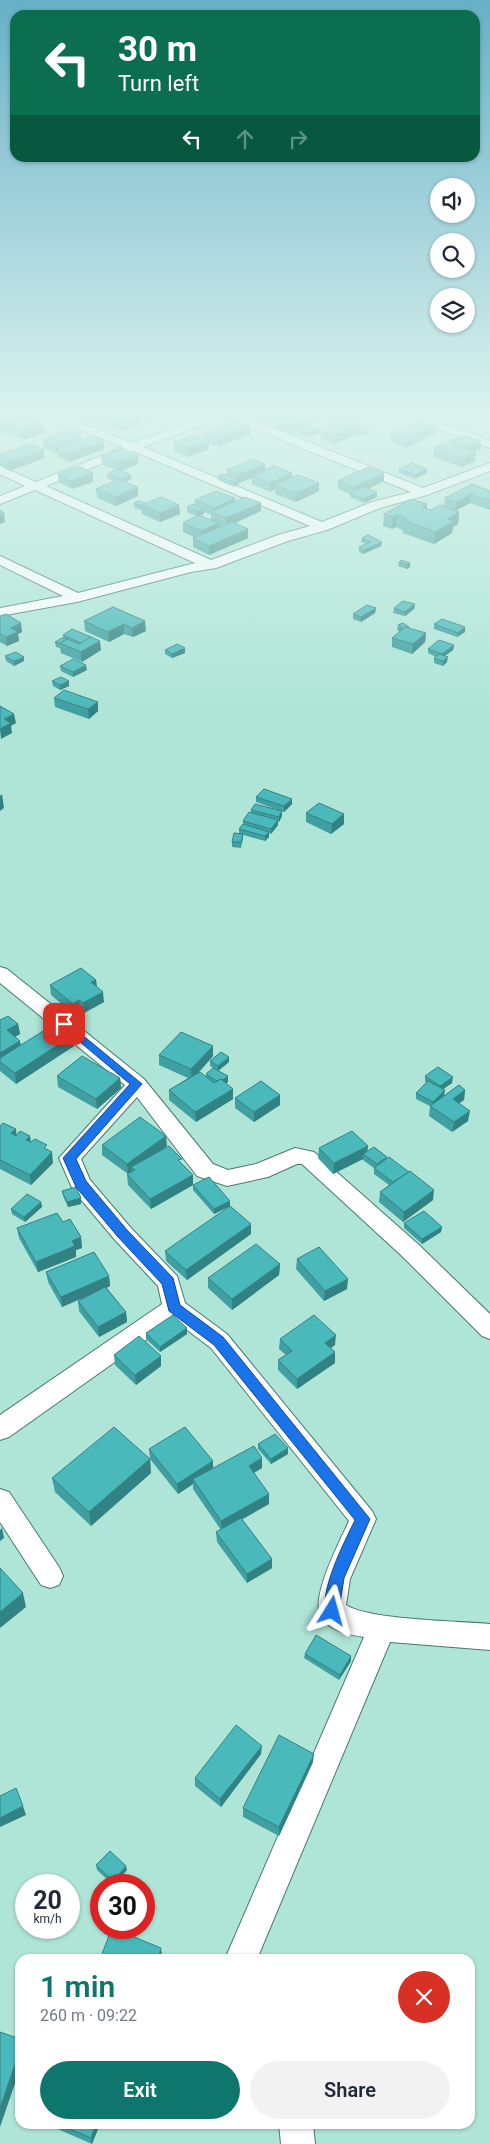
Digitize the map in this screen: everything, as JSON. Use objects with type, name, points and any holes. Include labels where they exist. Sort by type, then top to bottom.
[{"type":"street","points":[[95,512],[211,565]]},
{"type":"street","points":[[287,512],[322,527]]},
{"type":"street","points":[[0,612],[78,598],[190,568],[211,565],[360,512]]},
{"type":"street","points":[[0,560],[78,598]]},
{"type":"street","points":[[0,973],[136,1084],[206,1170],[227,1178],[260,1171],[295,1156],[306,1157],[411,1251],[490,1329]]},
{"type":"street","points":[[136,1084],[70,1158],[80,1184],[168,1282],[174,1308],[219,1341],[363,1519],[337,1578],[332,1611],[349,1622],[490,1637]]},
{"type":"street","points":[[0,1429],[174,1308]]},
{"type":"street","points":[[0,1500],[50,1576]]},
{"type":"street","points":[[243,1954],[382,1627]]},
{"type":"street","points":[[296,2129],[298,2144]]},
{"type":"building","points":[[211,512],[240,512],[226,518]]},
{"type":"building","points":[[388,512],[459,512],[447,519],[454,521],[435,532],[404,520],[407,519],[397,515],[393,517],[384,514]]},
{"type":"building","points":[[198,515],[219,523],[202,531],[183,523]]},
{"type":"building","points":[[232,522],[248,529],[209,546],[193,538]]},
{"type":"building","points":[[368,535],[382,542],[364,550],[359,547],[371,542],[362,538]]},
{"type":"building","points":[[401,560],[410,563],[407,565],[399,562]]},
{"type":"building","points":[[403,601],[415,604],[405,612],[394,608]]},
{"type":"building","points":[[367,605],[376,608],[361,617],[353,614]]},
{"type":"building","points":[[113,607],[145,621],[132,628],[124,624],[108,632],[84,621]]},
{"type":"building","points":[[6,614],[21,623],[11,628],[18,632],[6,637],[0,634],[0,616]]},
{"type":"building","points":[[442,619],[465,627],[458,633],[434,624]]},
{"type":"building","points":[[403,623],[409,627],[403,629],[398,625]]},
{"type":"building","points":[[405,627],[426,633],[413,644],[392,638]]},
{"type":"building","points":[[72,629],[91,637],[81,643],[63,635]]},
{"type":"building","points":[[91,637],[100,641],[81,652],[60,643],[67,639],[79,644]]},
{"type":"building","points":[[62,638],[67,639],[61,644],[55,642]]},
{"type":"building","points":[[439,640],[454,645],[442,654],[428,649]]},
{"type":"building","points":[[177,644],[185,648],[172,654],[165,650]]},
{"type":"building","points":[[16,652],[24,657],[14,661],[5,656]]},
{"type":"building","points":[[439,654],[448,657],[443,661],[434,658]]},
{"type":"building","points":[[73,659],[86,665],[73,672],[60,666]]},
{"type":"building","points":[[61,677],[69,681],[60,685],[52,681]]},
{"type":"building","points":[[64,690],[98,702],[88,709],[54,698]]},
{"type":"building","points":[[0,706],[14,714],[4,719],[11,723],[0,729]]},
{"type":"building","points":[[264,789],[292,799],[284,806],[256,797]]},
{"type":"building","points":[[319,803],[344,814],[332,824],[306,813]]},
{"type":"building","points":[[255,804],[282,811],[279,817],[251,810]]},
{"type":"building","points":[[249,812],[278,820],[271,829],[243,821]]},
{"type":"building","points":[[243,824],[269,832],[265,836],[239,829]]},
{"type":"building","points":[[234,833],[243,834],[241,842],[232,842]]},
{"type":"building","points":[[81,968],[96,980],[91,982],[103,992],[83,1003],[79,1000],[73,1004],[50,985]]},
{"type":"building","points":[[8,1016],[18,1024],[7,1030],[20,1041],[0,1053],[0,1020]]},
{"type":"building","points":[[56,1023],[73,1035],[15,1073],[0,1062],[0,1058]]},
{"type":"building","points":[[181,1032],[213,1046],[191,1069],[159,1055]]},
{"type":"building","points":[[221,1052],[229,1057],[218,1066],[210,1061]]},
{"type":"building","points":[[82,1056],[120,1078],[96,1099],[57,1076]]},
{"type":"building","points":[[438,1067],[453,1077],[440,1086],[425,1076]]},
{"type":"building","points":[[213,1068],[228,1076],[223,1080],[217,1081],[206,1074]]},
{"type":"building","points":[[200,1072],[214,1083],[221,1079],[233,1089],[195,1112],[169,1090]]},
{"type":"building","points":[[261,1081],[280,1095],[254,1112],[235,1098]]},
{"type":"building","points":[[428,1081],[445,1090],[433,1102],[416,1093]]},
{"type":"building","points":[[459,1085],[465,1090],[453,1099],[470,1111],[454,1122],[430,1106]]},
{"type":"building","points":[[140,1117],[166,1136],[127,1164],[102,1145]]},
{"type":"building","points":[[3,1123],[16,1129],[11,1133],[16,1136],[20,1131],[30,1136],[26,1140],[31,1142],[35,1139],[47,1145],[44,1148],[52,1152],[30,1175],[0,1160],[0,1126]]},
{"type":"building","points":[[352,1131],[368,1146],[334,1163],[319,1148]]},
{"type":"building","points":[[169,1146],[182,1159],[178,1160],[193,1175],[150,1199],[127,1174],[135,1170],[131,1167]]},
{"type":"building","points":[[374,1147],[387,1157],[377,1164],[363,1154]]},
{"type":"building","points":[[389,1157],[409,1172],[393,1182],[374,1168]]},
{"type":"building","points":[[410,1171],[434,1190],[404,1212],[380,1192]]},
{"type":"building","points":[[209,1177],[230,1201],[214,1209],[193,1185]]},
{"type":"building","points":[[76,1187],[81,1198],[67,1202],[62,1191]]},
{"type":"building","points":[[27,1194],[41,1202],[24,1217],[11,1209]]},
{"type":"building","points":[[230,1206],[251,1224],[186,1270],[165,1251]]},
{"type":"building","points":[[424,1211],[442,1227],[422,1239],[404,1223]]},
{"type":"building","points":[[57,1213],[63,1222],[70,1219],[81,1237],[72,1241],[75,1246],[36,1262],[17,1228]]},
{"type":"building","points":[[256,1244],[280,1264],[232,1299],[208,1278]]},
{"type":"building","points":[[319,1247],[348,1279],[325,1291],[297,1259]]},
{"type":"building","points":[[94,1252],[109,1276],[61,1297],[46,1272]]},
{"type":"building","points":[[105,1287],[126,1312],[98,1327],[78,1301]]},
{"type":"building","points":[[173,1315],[187,1328],[160,1347],[146,1333]]},
{"type":"building","points":[[314,1315],[336,1335],[325,1343],[335,1352],[297,1379],[278,1360],[292,1351],[280,1339]]},
{"type":"building","points":[[139,1336],[161,1356],[135,1375],[114,1355]]},
{"type":"building","points":[[114,1427],[150,1459],[89,1512],[52,1478]]},
{"type":"building","points":[[185,1427],[213,1461],[177,1484],[149,1449]]},
{"type":"building","points":[[275,1434],[288,1448],[271,1459],[258,1444]]},
{"type":"building","points":[[254,1446],[262,1458],[249,1466],[269,1494],[221,1521],[193,1479]]},
{"type":"building","points":[[241,1518],[272,1559],[247,1574],[216,1532]]},
{"type":"building","points":[[0,1568],[23,1593],[0,1612]]},
{"type":"building","points":[[316,1635],[351,1656],[340,1675],[305,1654]]},
{"type":"building","points":[[236,1725],[262,1746],[220,1799],[195,1778]]},
{"type":"building","points":[[279,1735],[314,1754],[279,1827],[243,1808]]},
{"type":"building","points":[[16,1788],[23,1806],[0,1818],[0,1796]]},
{"type":"building","points":[[110,1851],[126,1866],[119,1874],[106,1874],[96,1865]]},
{"type":"building","points":[[108,1939],[139,1939],[161,1948],[159,1954],[102,1954]]},
{"type":"building","points":[[0,2032],[15,2037],[15,2064],[0,2108]]},
{"type":"building","points":[[70,2129],[94,2129],[91,2138]]},
{"type":"route","points":[[64,1024],[104,1055],[136,1084],[70,1158],[80,1184],[168,1282],[174,1308],[219,1341],[363,1519],[337,1578],[332,1611]]}]
